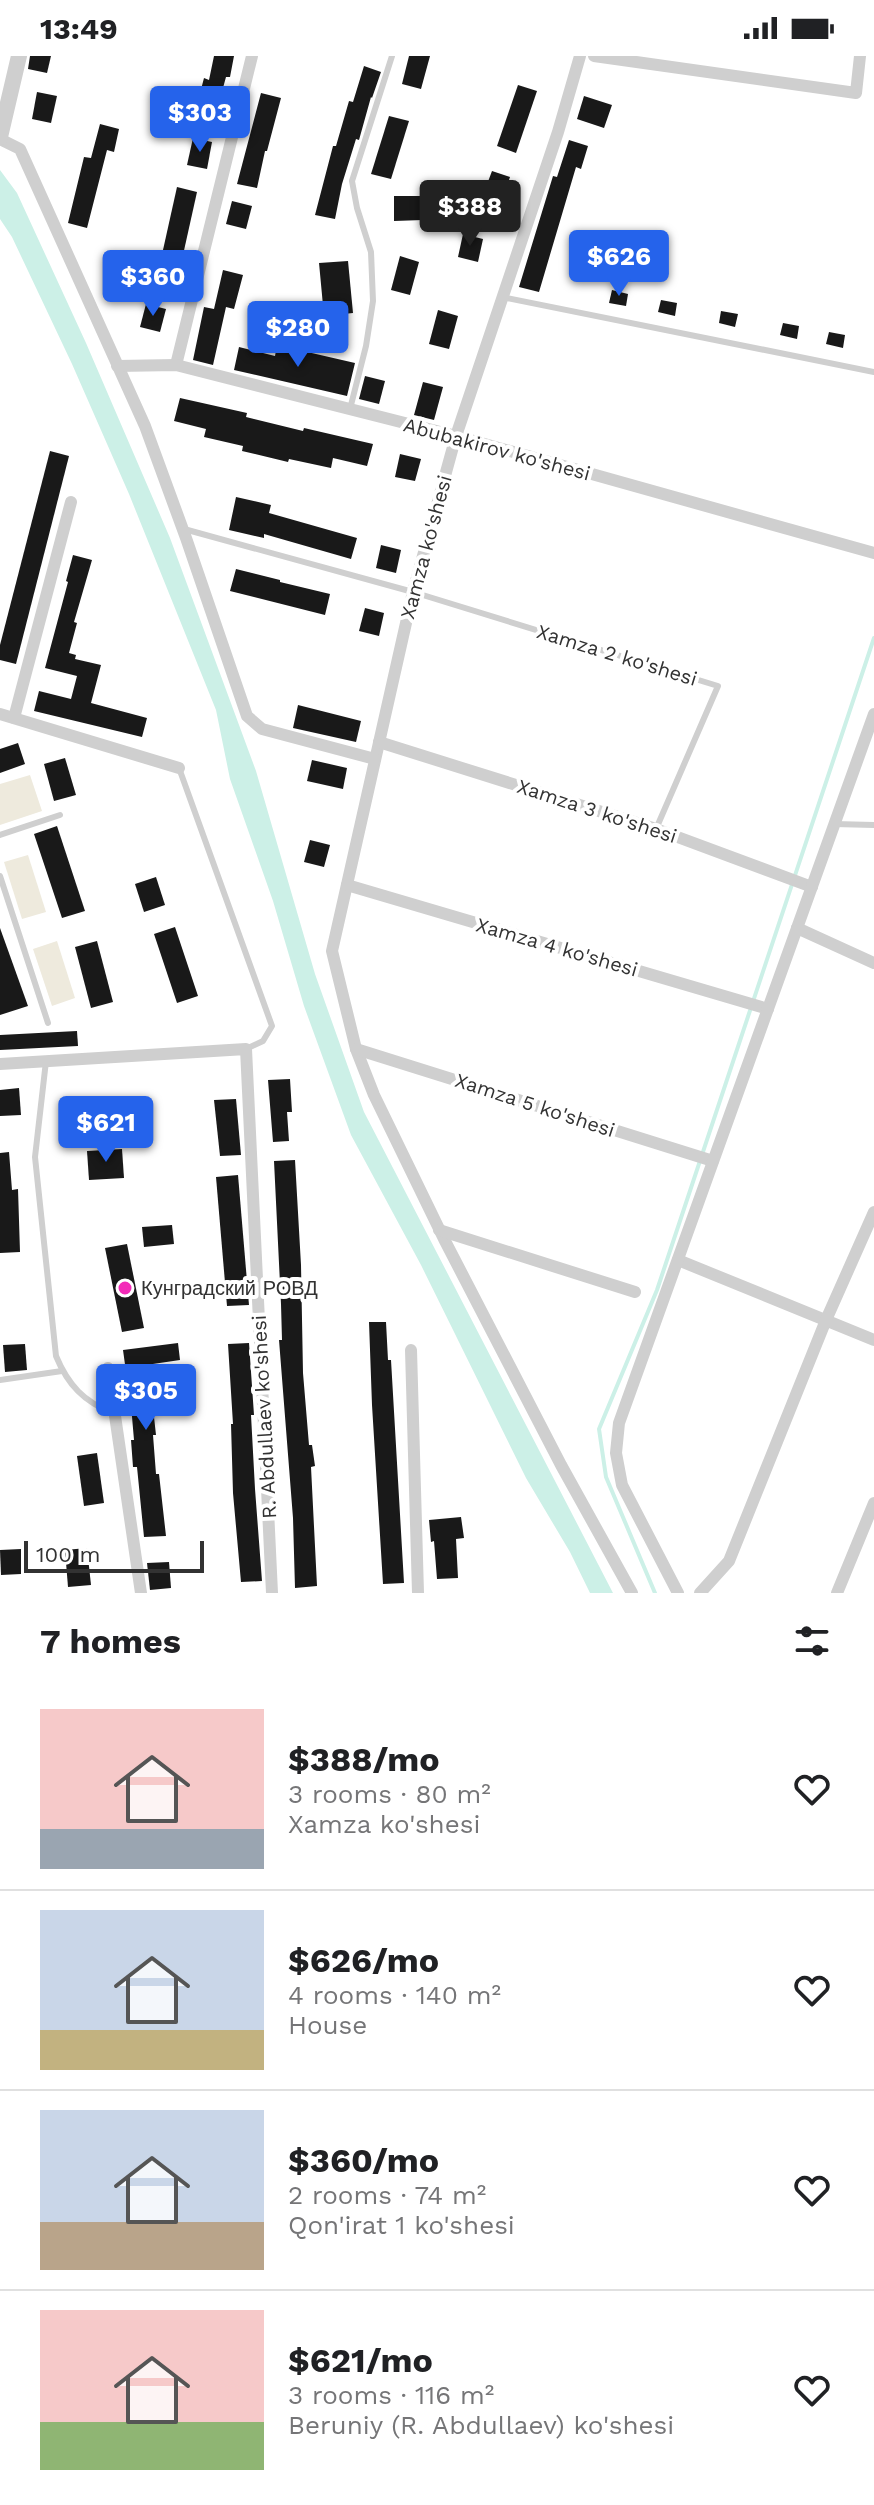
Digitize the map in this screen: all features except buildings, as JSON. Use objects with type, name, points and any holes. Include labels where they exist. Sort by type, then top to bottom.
[{"type":"street","points":[[19,56],[0,138],[20,149],[145,426],[247,716],[262,729],[375,759]]},
{"type":"street","points":[[176,365],[252,56]]},
{"type":"street","name":"Xamza ko'shesi","points":[[580,56],[558,132],[456,436],[413,592],[332,951],[356,1049],[374,1095],[439,1230],[561,1465],[632,1593]]},
{"type":"street","points":[[594,56],[674,62],[856,93],[860,56]]},
{"type":"street","name":"Abubakirov ko'shesi","points":[[117,366],[176,365],[456,436],[874,553]]},
{"type":"street","points":[[14,718],[71,502]]},
{"type":"street","points":[[0,714],[179,768]]},
{"type":"street","points":[[678,1593],[622,1485],[616,1453],[619,1423],[874,714]]},
{"type":"street","name":"Xamza 3 ko'shesi","points":[[379,742],[656,829],[812,887]]},
{"type":"street","name":"Xamza 4 ko'shesi","points":[[347,885],[768,1009]]},
{"type":"street","points":[[797,928],[874,963]]},
{"type":"street","points":[[0,1064],[246,1049]]},
{"type":"street","name":"R. Abdullaev ko'shesi","points":[[246,1049],[272,1593]]},
{"type":"street","name":"Xamza 5 ko'shesi","points":[[356,1049],[713,1161]]},
{"type":"street","points":[[700,1593],[729,1561],[826,1320],[874,1212]]},
{"type":"street","points":[[439,1230],[635,1292]]},
{"type":"street","points":[[678,1260],[874,1340]]},
{"type":"street","points":[[411,1350],[418,1593]]},
{"type":"street","points":[[108,1368],[141,1593]]},
{"type":"street","points":[[837,1593],[874,1503]]},
{"type":"lane","points":[[350,409],[366,346],[373,301],[371,252],[352,181],[392,56]]},
{"type":"lane","points":[[502,297],[874,372]]},
{"type":"lane","points":[[183,529],[413,592]]},
{"type":"lane","name":"Xamza 2 ko'shesi","points":[[413,592],[718,686],[656,829]]},
{"type":"lane","points":[[179,768],[272,1026],[263,1041],[246,1049]]},
{"type":"lane","points":[[0,835],[60,815]]},
{"type":"lane","points":[[834,824],[874,825]]},
{"type":"lane","points":[[0,876],[48,1023]]},
{"type":"lane","points":[[46,1061],[35,1157],[56,1356],[62,1371],[80,1394],[92,1405],[115,1413]]},
{"type":"lane","points":[[0,1380],[62,1371]]},
{"type":"shaded area","points":[[0,170],[17,193],[170,538],[256,771],[315,974],[364,1112],[613,1593],[590,1593],[570,1552],[526,1478],[421,1265],[351,1135],[304,1006],[273,901],[230,779],[216,710],[129,494],[72,364],[12,237],[0,219]]},
{"type":"shaded area","points":[[30,775],[42,811],[0,825],[0,784]]},
{"type":"shaded area","points":[[28,855],[46,912],[22,919],[4,862]]},
{"type":"shaded area","points":[[57,941],[75,998],[52,1006],[33,949]]},
{"type":"waterway","points":[[655,1593],[606,1477],[599,1429],[657,1290],[874,638]]},
{"type":"place","name":"Кунградский РОВД","points":[[125,1288]]}]
